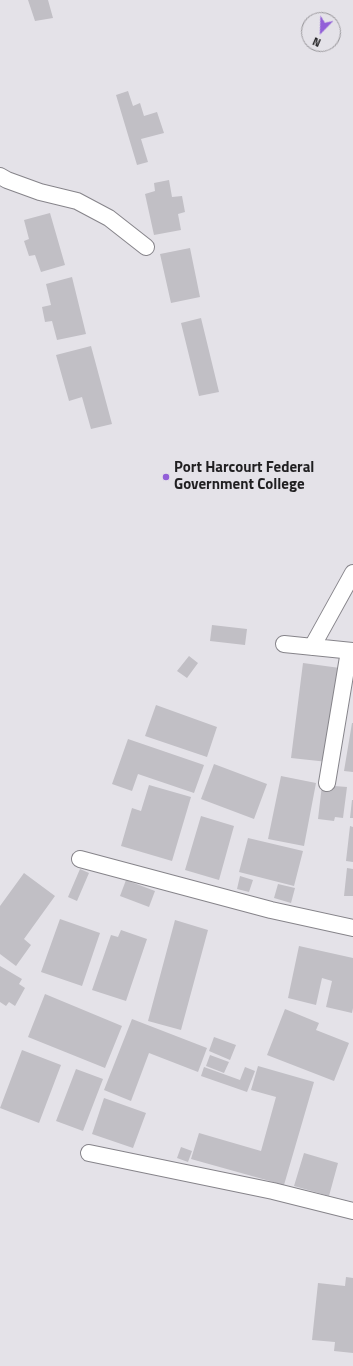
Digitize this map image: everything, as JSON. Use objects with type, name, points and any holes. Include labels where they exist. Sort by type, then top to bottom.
[{"type":"street","points":[[0,176],[40,192],[77,201],[110,218],[146,247]]},
{"type":"street","points":[[312,647],[353,573]]},
{"type":"street","points":[[284,644],[351,651],[327,783]]},
{"type":"street","points":[[80,859],[271,910],[353,928]]},
{"type":"street","points":[[89,1153],[273,1191],[353,1211]]},
{"type":"building","points":[[28,0],[48,0],[53,18],[35,21]]},
{"type":"building","points":[[128,91],[133,106],[140,103],[144,116],[157,112],[164,133],[141,139],[148,162],[137,165],[116,95]]},
{"type":"building","points":[[169,180],[172,197],[182,196],[185,212],[178,214],[181,230],[154,235],[145,194],[155,191],[154,183]]},
{"type":"building","points":[[50,213],[65,265],[41,272],[35,255],[29,256],[24,241],[29,239],[24,220]]},
{"type":"building","points":[[190,248],[200,297],[171,303],[160,254]]},
{"type":"building","points":[[72,277],[86,334],[57,340],[52,321],[45,322],[42,307],[51,305],[46,284]]},
{"type":"building","points":[[201,318],[219,392],[199,396],[181,323]]},
{"type":"building","points":[[91,346],[112,424],[91,429],[82,397],[69,401],[56,355]]},
{"type":"building","points":[[212,625],[247,629],[245,645],[210,641]]},
{"type":"building","points":[[189,656],[198,663],[187,678],[177,671]]},
{"type":"building","points":[[303,663],[340,668],[328,762],[291,758]]},
{"type":"building","points":[[156,705],[217,727],[207,757],[145,736]]},
{"type":"building","points":[[353,723],[353,772],[344,771]]},
{"type":"building","points":[[128,739],[204,765],[194,793],[138,774],[132,791],[112,784]]},
{"type":"building","points":[[214,764],[267,784],[254,819],[201,799]]},
{"type":"building","points":[[281,776],[316,783],[304,846],[268,839]]},
{"type":"building","points":[[149,785],[191,797],[172,861],[121,846],[132,808],[141,811]]},
{"type":"building","points":[[322,785],[347,787],[343,818],[335,817],[334,821],[318,819]]},
{"type":"building","points":[[352,800],[353,818],[350,818]]},
{"type":"building","points":[[201,816],[234,826],[219,880],[185,870]]},
{"type":"building","points":[[350,826],[353,827],[353,862],[346,861]]},
{"type":"building","points":[[248,838],[303,851],[294,886],[239,872]]},
{"type":"building","points":[[347,868],[353,869],[353,896],[344,896]]},
{"type":"building","points":[[80,869],[89,873],[77,901],[68,897]]},
{"type":"building","points":[[24,873],[55,896],[24,939],[31,945],[16,966],[0,954],[0,906]]},
{"type":"building","points":[[240,876],[253,880],[249,892],[237,889]]},
{"type":"building","points":[[126,880],[155,891],[149,907],[120,896]]},
{"type":"building","points":[[278,884],[295,888],[291,903],[274,898]]},
{"type":"building","points":[[60,919],[100,933],[82,986],[41,972]]},
{"type":"building","points":[[175,920],[208,930],[181,1030],[148,1021]]},
{"type":"building","points":[[121,930],[147,939],[126,1001],[92,990],[111,935],[118,937]]},
{"type":"building","points":[[299,946],[353,958],[352,1013],[326,1007],[332,981],[322,978],[316,1005],[288,998]]},
{"type":"building","points":[[0,966],[22,979],[19,984],[25,988],[15,1006],[9,1002],[6,1006],[0,1002]]},
{"type":"building","points":[[45,994],[122,1026],[105,1068],[28,1037]]},
{"type":"building","points":[[285,1009],[319,1023],[316,1030],[349,1043],[334,1081],[267,1055]]},
{"type":"building","points":[[132,1019],[207,1048],[198,1072],[149,1053],[131,1101],[104,1090]]},
{"type":"building","points":[[214,1037],[236,1045],[230,1060],[209,1051]]},
{"type":"building","points":[[22,1050],[61,1065],[39,1123],[0,1108]]},
{"type":"building","points":[[210,1055],[229,1062],[224,1073],[206,1066]]},
{"type":"building","points":[[258,1066],[314,1082],[284,1185],[191,1159],[199,1133],[261,1151],[276,1097],[251,1090]]},
{"type":"building","points":[[204,1067],[240,1080],[245,1067],[255,1071],[247,1092],[201,1076]]},
{"type":"building","points":[[76,1069],[103,1079],[83,1131],[56,1121]]},
{"type":"building","points":[[104,1098],[146,1113],[133,1148],[92,1134]]},
{"type":"building","points":[[181,1147],[192,1151],[188,1162],[177,1158]]},
{"type":"building","points":[[304,1153],[338,1163],[329,1196],[294,1186]]},
{"type":"building","points":[[346,1277],[353,1278],[353,1353],[334,1351],[335,1342],[312,1340],[318,1283],[345,1286]]},
{"type":"place","name":"Port Harcourt Federal Government College","points":[[166,477]]}]
